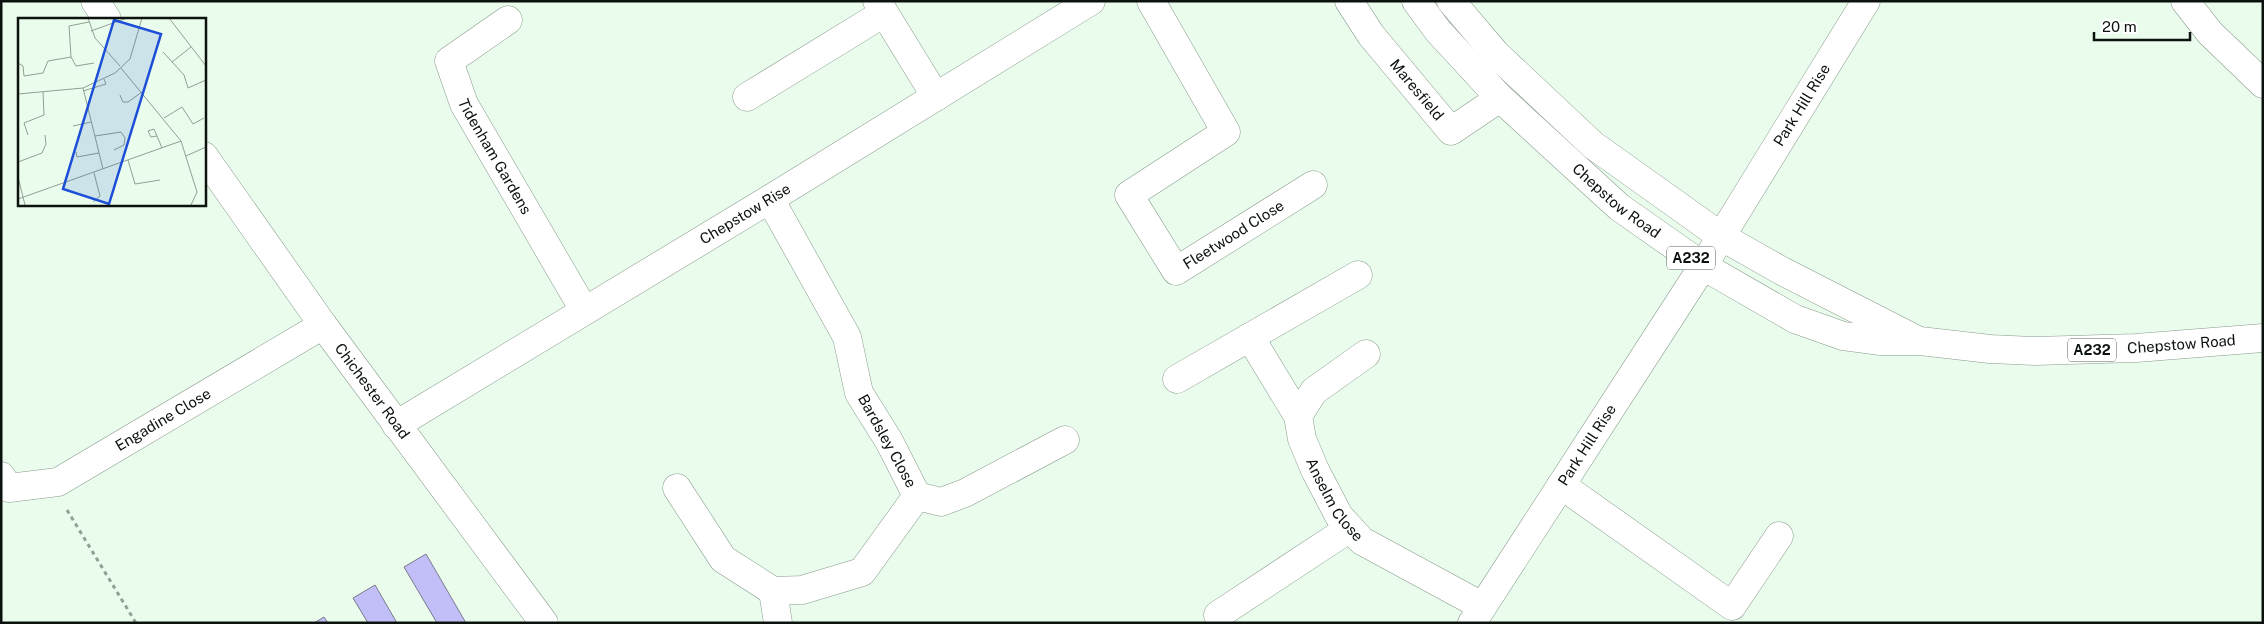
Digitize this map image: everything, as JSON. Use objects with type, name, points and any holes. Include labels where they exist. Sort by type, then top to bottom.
[{"type":"main road","points":[[95,1],[106,18]]},
{"type":"main road","name":"Chepstow Rise","points":[[396,425],[1091,1]]},
{"type":"main road","name":"Fleetwood Close","points":[[1151,1],[1226,132],[1130,195],[1176,272],[1313,185]]},
{"type":"main road","name":"Maresfield","points":[[1349,1],[1370,35],[1451,131],[1500,98]]},
{"type":"main road","name":"Chepstow Road","points":[[1416,1],[1438,31],[1500,98],[1619,207],[1703,266],[1795,320],[1843,336],[1881,341],[1920,342],[1990,349],[2078,351],[2263,338]]},
{"type":"main road","name":"Chepstow Road","points":[[1451,1],[1496,54],[1593,145],[1722,237],[1782,272],[1920,342]]},
{"type":"main road","name":"Park Hill Rise","points":[[1477,614],[1722,237],[1866,1]]},
{"type":"main road","points":[[2185,1],[2210,33],[2263,84]]},
{"type":"main road","points":[[747,97],[881,7],[936,97]]},
{"type":"main road","name":"Tidenham Gardens","points":[[508,20],[450,61],[464,104],[584,310]]},
{"type":"main road","name":"Chichester Road","points":[[205,157],[323,325],[544,623]]},
{"type":"main road","name":"Bardsley Close","points":[[770,198],[847,337],[859,393],[889,441],[917,496],[862,572],[802,590],[773,591]]},
{"type":"main road","points":[[1177,379],[1358,275]]},
{"type":"main road","name":"Engadine Close","points":[[1,476],[9,488],[58,482],[323,325]]},
{"type":"main road","points":[[1250,337],[1298,416],[1314,391],[1366,354]]},
{"type":"main road","name":"Anselm Close","points":[[1298,416],[1302,439],[1315,470],[1339,516],[1362,540],[1477,614]]},
{"type":"main road","points":[[917,496],[941,502],[965,493],[1065,440]]},
{"type":"main road","points":[[1561,485],[1732,606],[1779,536]]},
{"type":"main road","points":[[677,488],[723,559],[773,591],[778,623]]},
{"type":"main road","points":[[1218,615],[1350,528]]},
{"type":"path","points":[[66,476],[59,497],[136,623]]},
{"type":"building","points":[[426,554],[466,623],[437,623],[404,567]]},
{"type":"building","points":[[375,585],[397,623],[368,623],[353,598]]},
{"type":"building","points":[[324,617],[328,623],[314,623]]}]
